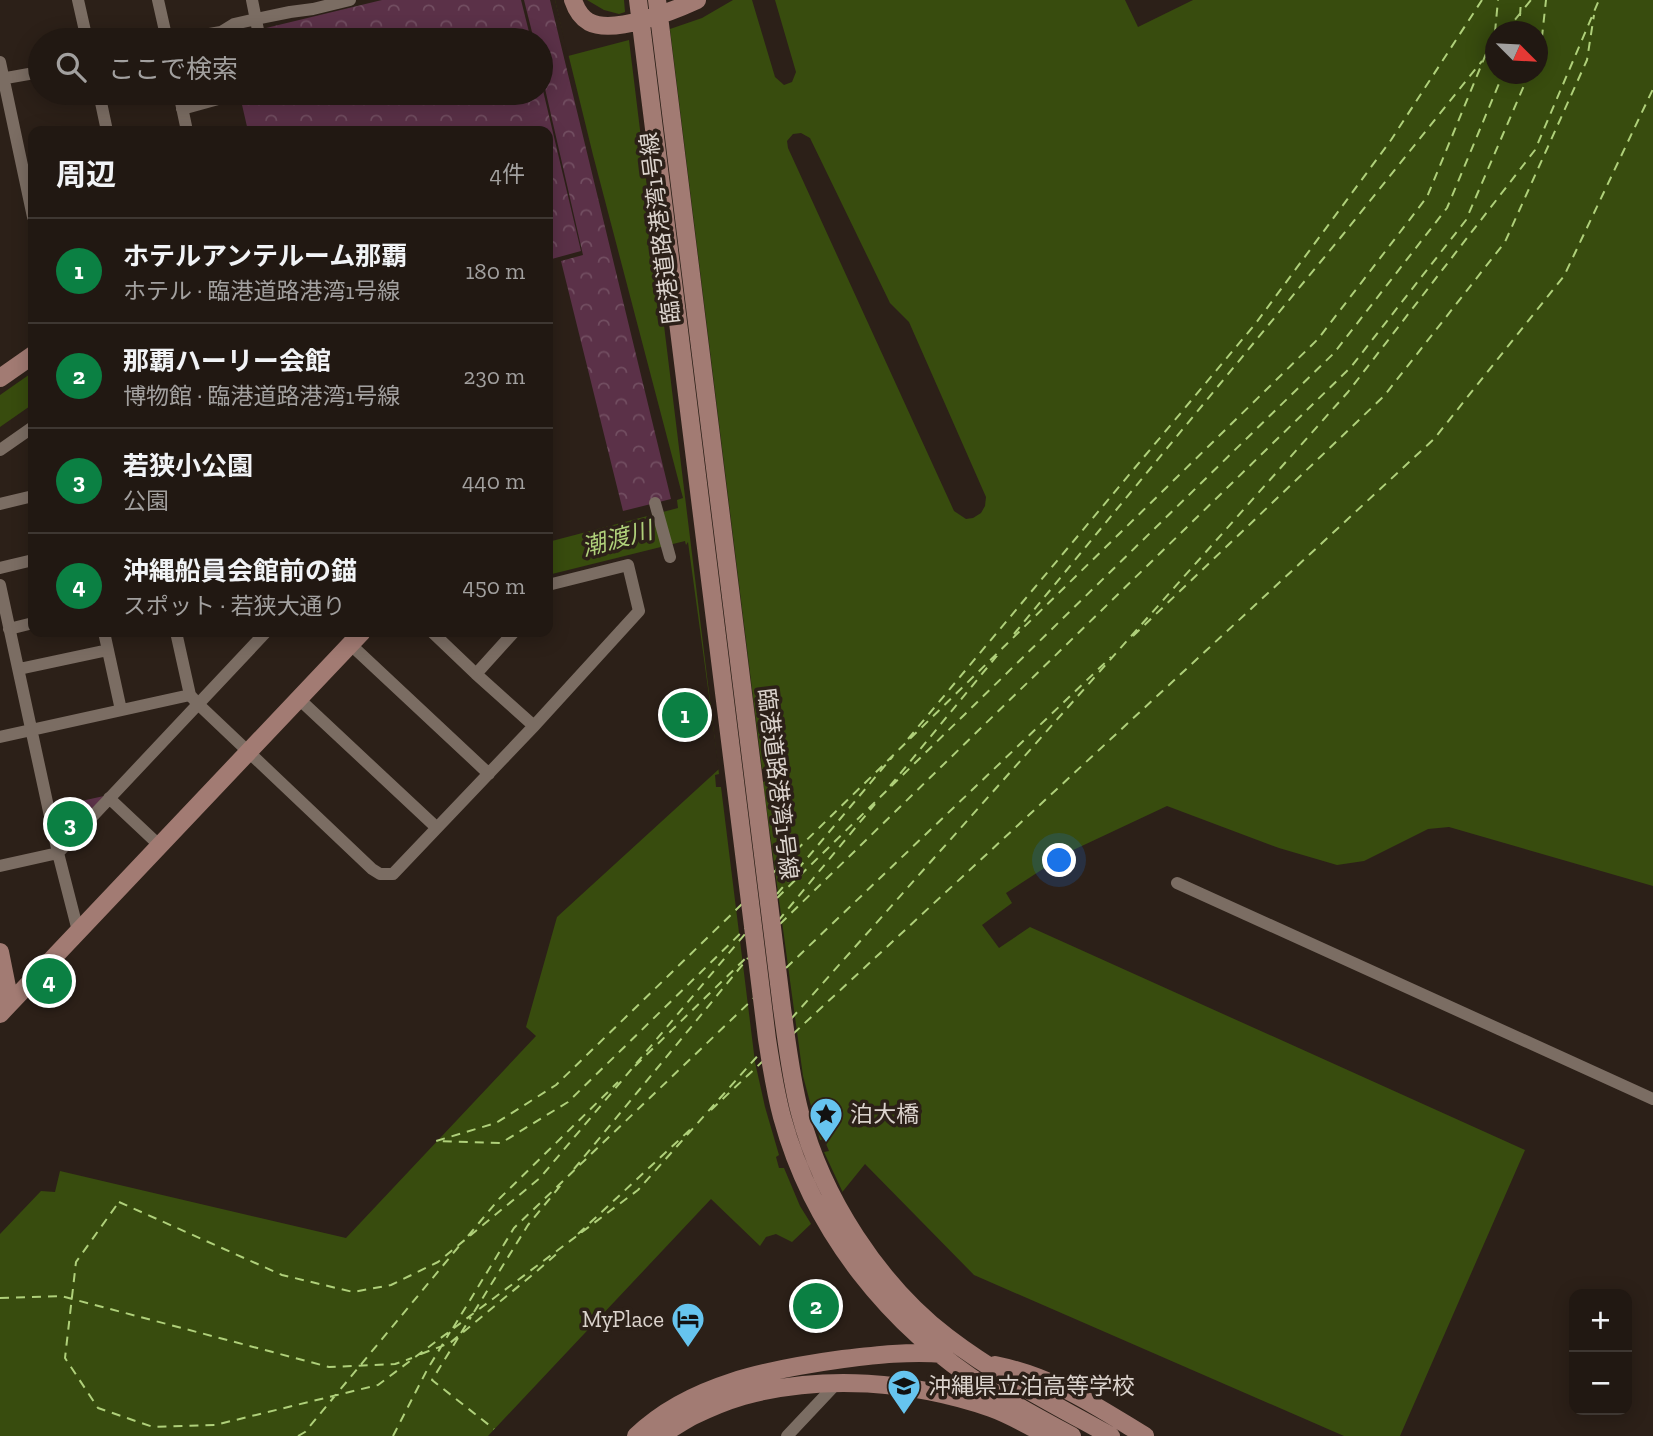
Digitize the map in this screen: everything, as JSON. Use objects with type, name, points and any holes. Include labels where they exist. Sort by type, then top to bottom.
[{"type":"street","points":[[78,0],[84,28]]},
{"type":"street","points":[[158,0],[164,28]]},
{"type":"street","points":[[252,0],[258,28]]},
{"type":"street","points":[[573,0],[578,12],[589,22],[603,26],[622,25],[677,10],[697,0]]},
{"type":"street","name":"臨港道路港湾1号線","points":[[638,0],[767,1039],[783,1119],[804,1179],[818,1208],[847,1255],[881,1298],[909,1328],[970,1376],[1072,1436]]},
{"type":"street","name":"臨港道路港湾1号線","points":[[657,0],[782,1008],[792,1076],[804,1126],[821,1171],[847,1222],[873,1260],[905,1298],[945,1336],[975,1357],[1026,1390],[1111,1436]]},
{"type":"street","points":[[228,28],[234,24],[343,1]]},
{"type":"street","points":[[0,62],[28,195]]},
{"type":"street","points":[[2,78],[28,74]]},
{"type":"street","points":[[102,105],[106,126]]},
{"type":"street","points":[[181,105],[186,126]]},
{"type":"street","points":[[182,108],[194,105]]},
{"type":"street","points":[[0,378],[28,358]]},
{"type":"street","points":[[0,450],[28,430]]},
{"type":"street","points":[[0,504],[28,497]]},
{"type":"street","points":[[656,503],[670,557]]},
{"type":"street","points":[[0,568],[28,561]]},
{"type":"street","points":[[177,637],[194,700],[372,869],[380,874],[393,874],[639,611],[628,565],[553,583]]},
{"type":"street","points":[[0,585],[58,853],[78,931]]},
{"type":"street","points":[[9,629],[28,624]]},
{"type":"street","points":[[105,637],[121,710]]},
{"type":"street","points":[[0,866],[58,853],[194,700],[261,637]]},
{"type":"street","points":[[437,637],[534,726]]},
{"type":"street","points":[[476,674],[509,637]]},
{"type":"street","points":[[4,1009],[356,638],[489,774]]},
{"type":"street","points":[[19,669],[108,650]]},
{"type":"street","points":[[299,699],[437,828]]},
{"type":"street","points":[[0,737],[121,710],[194,700]]},
{"type":"street","points":[[109,798],[159,845]]},
{"type":"street","points":[[1177,883],[1653,1099]]},
{"type":"street","points":[[0,952],[8,992],[4,1009]]},
{"type":"street","points":[[636,1436],[653,1420],[686,1401],[719,1386],[758,1374],[868,1356],[915,1352],[963,1357],[1035,1376],[1078,1395],[1145,1436]]},
{"type":"street","points":[[787,1436],[837,1383]]},
{"type":"street","points":[[656,1436],[701,1412],[744,1396],[783,1387],[837,1383],[888,1385],[939,1394],[993,1409],[1049,1436]]},
{"type":"green space","points":[[382,0],[521,0],[528,28],[266,28]]},
{"type":"green space","points":[[524,0],[550,0],[671,499],[623,511],[561,261],[583,255],[549,105],[553,105],[553,28],[531,28]]},
{"type":"green space","points":[[242,105],[546,105],[551,126],[247,126]]},
{"type":"green space","points":[[553,133],[581,251],[553,259]]},
{"type":"green space","points":[[104,796],[63,840],[54,807]]},
{"type":"water","name":"潮渡川","points":[[555,0],[1125,0],[1138,27],[1193,0],[1653,0],[1653,886],[1449,827],[1428,829],[1364,861],[1337,865],[1279,848],[1167,806],[1069,852],[1006,893],[1012,903],[982,925],[999,948],[1030,927],[1525,1150],[1400,1436],[1344,1436],[974,1275],[865,1164],[835,1201],[792,1242],[776,1234],[766,1237],[760,1246],[711,1199],[488,1436],[0,1436],[0,1234],[41,1191],[55,1192],[60,1171],[346,1238],[536,1036],[526,1027],[557,917],[719,769],[688,542],[686,545],[685,541],[553,574],[553,541],[678,508],[677,500],[683,498]]},
{"type":"water","points":[[28,375],[28,407],[0,427],[0,395]]},
{"type":"pier","name":"泊大橋","points":[[555,0],[587,0],[604,10],[619,14],[625,12],[624,0],[733,0],[702,18],[670,29],[762,769],[766,769],[767,781],[763,782],[803,1076],[820,1140],[824,1139],[829,1151],[824,1152],[844,1195],[813,1227],[800,1206],[784,1168],[779,1168],[776,1157],[779,1155],[755,1062],[721,787],[716,787],[715,775],[719,774],[629,40],[568,56]]},
{"type":"pier","points":[[752,0],[775,0],[796,72],[792,82],[784,85],[775,77]]},
{"type":"pier","points":[[801,133],[810,138],[890,303],[909,322],[986,497],[981,513],[973,518],[966,519],[954,511],[788,148],[787,141],[793,134]]},
{"type":"ferry route","points":[[908,739],[1256,323],[1391,140],[1482,0]]},
{"type":"ferry route","points":[[773,873],[1318,339],[1427,197],[1495,32],[1498,0]]},
{"type":"ferry route","points":[[1520,21],[1521,0]]},
{"type":"ferry route","points":[[1514,21],[1531,0]]},
{"type":"ferry route","points":[[1544,21],[1546,0]]},
{"type":"ferry route","points":[[791,1019],[1348,392],[1535,150],[1599,0]]},
{"type":"ferry route","points":[[1133,636],[1384,396],[1505,242],[1587,60],[1594,15]]},
{"type":"ferry route","points":[[1014,634],[1341,237],[1482,61]]},
{"type":"ferry route","points":[[777,898],[1334,353],[1447,208],[1499,84]]},
{"type":"ferry route","points":[[780,924],[1351,367],[1466,220],[1525,84]]},
{"type":"ferry route","points":[[793,1034],[1434,439],[1564,276],[1653,89]]},
{"type":"ferry route","points":[[890,786],[1000,652]]},
{"type":"ferry route","points":[[786,968],[1111,657]]},
{"type":"ferry route","points":[[777,894],[893,756]]},
{"type":"ferry route","points":[[778,921],[875,804]]},
{"type":"ferry route","points":[[742,904],[556,1085],[496,1123],[436,1141],[501,1143],[568,1102],[746,928]]},
{"type":"ferry route","points":[[119,1202],[282,1275],[353,1292],[391,1285],[438,1262],[540,1178],[745,934]]},
{"type":"ferry route","points":[[635,1066],[749,955]]},
{"type":"ferry route","points":[[574,1169],[748,958]]},
{"type":"ferry route","points":[[453,1328],[514,1228],[754,998]]},
{"type":"ferry route","points":[[116,1206],[76,1262],[65,1358],[98,1408],[153,1427],[215,1425],[378,1385],[638,1190],[762,1051]]},
{"type":"ferry route","points":[[711,1110],[763,1061]]},
{"type":"ferry route","points":[[468,1236],[499,1199],[618,1082]]},
{"type":"ferry route","points":[[578,1234],[694,1126]]},
{"type":"ferry route","points":[[474,1312],[528,1225],[561,1185]]},
{"type":"ferry route","points":[[298,1436],[305,1432],[460,1245]]},
{"type":"ferry route","points":[[421,1354],[450,1343],[561,1250]]},
{"type":"ferry route","points":[[0,1298],[61,1296],[329,1367],[395,1364],[412,1358]]},
{"type":"ferry route","points":[[461,1333],[471,1317]]},
{"type":"ferry route","points":[[393,1436],[450,1332]]},
{"type":"ferry route","points":[[458,1338],[432,1380],[494,1429]]},
{"type":"place","name":"ホテルアンテルーム那覇","points":[[685,715]]},
{"type":"place","name":"若狭小公園","points":[[70,824]]},
{"type":"place","name":"沖縄船員会館前の錨","points":[[49,981]]},
{"type":"place","name":"泊大橋","points":[[826,1144]]},
{"type":"place","name":"那覇ハーリー会館","points":[[816,1306]]},
{"type":"place","name":"MyPlace","points":[[688,1349]]},
{"type":"place","name":"沖縄県立泊高等学校","points":[[904,1416]]}]
